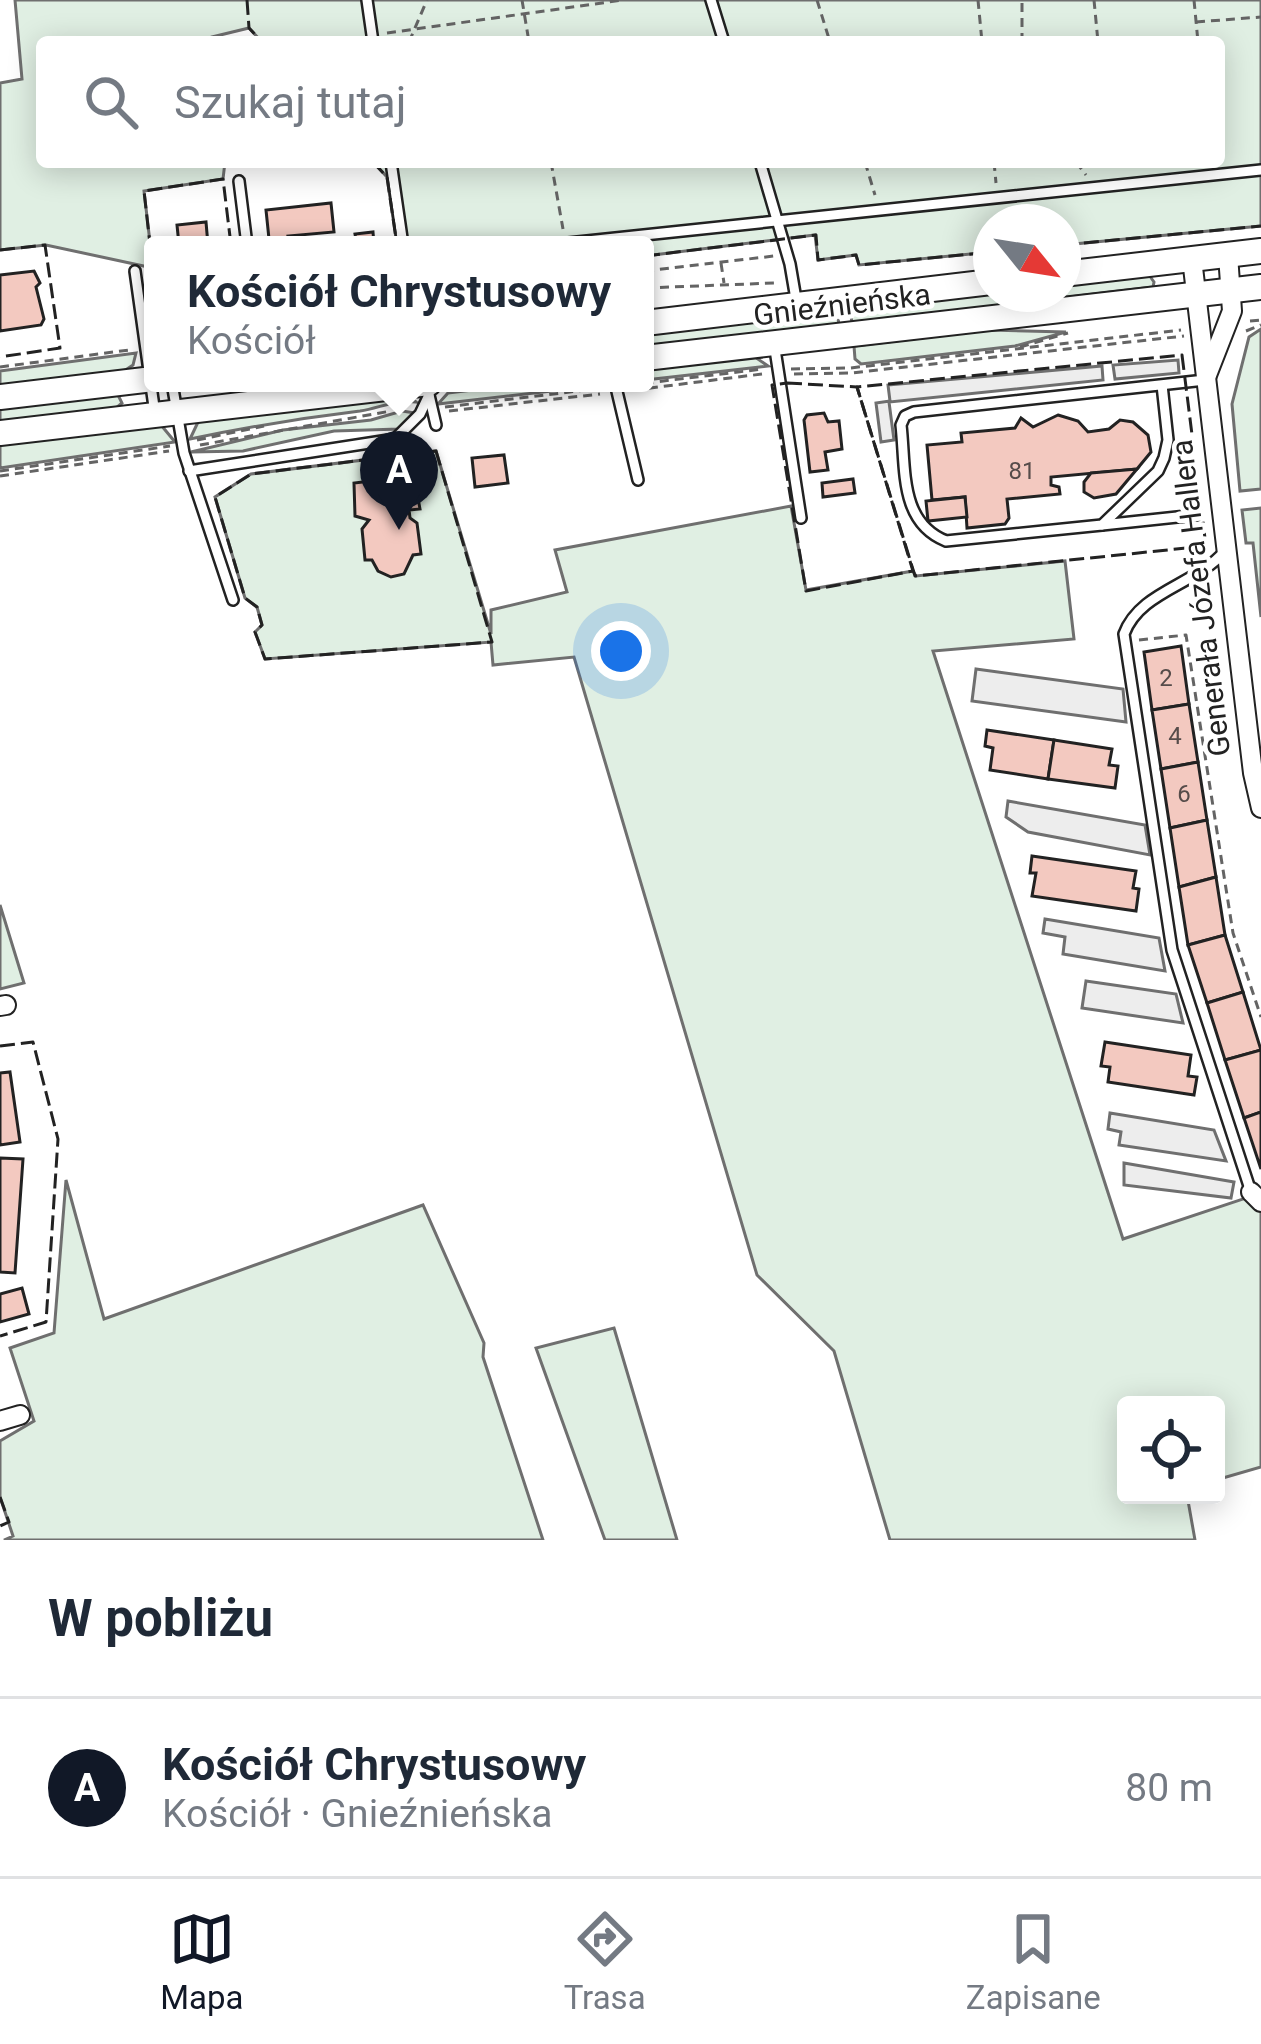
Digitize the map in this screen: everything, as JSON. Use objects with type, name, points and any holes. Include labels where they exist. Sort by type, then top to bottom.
[{"type":"main road","points":[[1081,272],[1261,251]]},
{"type":"main road","name":"Gnieźnieńska","points":[[654,322],[973,284]]},
{"type":"main road","name":"Gnieźnieńska","points":[[654,357],[1261,287]]},
{"type":"main road","points":[[0,397],[144,382]]},
{"type":"main road","points":[[0,433],[378,392]]},
{"type":"street","name":"Generała Józefa Hallera","points":[[1205,380],[1232,311],[1228,255]]},
{"type":"street","name":"Generała Józefa Hallera","points":[[1192,259],[1261,808]]},
{"type":"lane","points":[[367,0],[373,36]]},
{"type":"lane","points":[[711,0],[722,36]]},
{"type":"lane","points":[[392,168],[402,236]]},
{"type":"lane","points":[[762,168],[797,305]]},
{"type":"lane","points":[[625,236],[1261,170]]},
{"type":"lane","points":[[238,181],[247,236]]},
{"type":"lane","points":[[135,271],[144,314]]},
{"type":"lane","points":[[774,344],[801,518]]},
{"type":"lane","points":[[1196,515],[946,541],[928,534],[914,519],[902,425],[905,416],[914,412],[1205,380]]},
{"type":"lane","points":[[1102,525],[1158,471],[1164,458],[1168,440],[1162,385]]},
{"type":"lane","points":[[161,392],[165,413]]},
{"type":"lane","points":[[161,392],[233,600]]},
{"type":"lane","points":[[189,471],[395,439],[416,421],[427,392]]},
{"type":"lane","points":[[430,392],[436,425]]},
{"type":"lane","points":[[617,392],[638,480]]},
{"type":"lane","points":[[1226,550],[1203,573],[1138,609],[1129,620],[1125,641],[1172,950],[1256,1197]]},
{"type":"path","points":[[412,36],[428,0]]},
{"type":"path","points":[[522,0],[528,36]]},
{"type":"path","points":[[384,36],[623,0]]},
{"type":"path","points":[[817,0],[828,36]]},
{"type":"path","points":[[978,0],[981,36]]},
{"type":"path","points":[[1022,0],[1022,36]]},
{"type":"path","points":[[1094,0],[1098,36]]},
{"type":"path","points":[[1194,0],[1197,36]]},
{"type":"path","points":[[1196,22],[1261,17]]},
{"type":"path","points":[[552,168],[565,236]]},
{"type":"path","points":[[868,168],[879,208]]},
{"type":"path","points":[[995,168],[998,196]]},
{"type":"path","points":[[654,270],[787,254]]},
{"type":"path","points":[[786,374],[850,373],[1189,339],[1166,322]]},
{"type":"path","points":[[1014,354],[1031,341],[1066,334]]},
{"type":"path","points":[[0,367],[135,350]]},
{"type":"path","points":[[850,365],[850,373]]},
{"type":"path","points":[[654,385],[770,374]]},
{"type":"path","points":[[439,412],[593,392]]},
{"type":"path","points":[[190,447],[402,409]]},
{"type":"path","points":[[0,476],[176,450]]},
{"type":"path","points":[[1125,641],[1186,635],[1233,933],[1261,1017]]},
{"type":"green space","points":[[15,0],[1261,0],[1261,226],[1081,243],[1081,204],[973,204],[973,254],[859,265],[856,255],[818,260],[815,235],[654,255],[654,236],[396,236],[387,177],[379,168],[1225,168],[1225,36],[256,36],[249,28],[216,36],[36,36],[36,168],[224,168],[223,179],[144,191],[149,236],[144,236],[144,266],[46,245],[0,250],[0,83],[22,79]]},
{"type":"green space","points":[[1149,275],[1154,282],[1153,287],[1081,296],[1081,283]]},
{"type":"green space","points":[[973,296],[973,309],[852,323],[850,309]]},
{"type":"green space","points":[[837,311],[839,325],[654,348],[654,332]]},
{"type":"green space","points":[[1261,329],[1261,489],[1240,491],[1232,404],[1249,337]]},
{"type":"green space","points":[[987,330],[1066,332],[1015,346],[861,364],[855,359],[854,346]]},
{"type":"green space","points":[[136,353],[133,365],[124,371],[0,386],[0,371]]},
{"type":"green space","points":[[755,357],[768,366],[654,379],[654,369]]},
{"type":"green space","points":[[456,392],[543,392],[438,404],[448,393]]},
{"type":"green space","points":[[118,395],[122,403],[115,409],[0,423],[0,408]]},
{"type":"green space","points":[[410,397],[416,402],[190,439],[199,420]]},
{"type":"green space","points":[[402,411],[415,413],[400,429],[334,431],[243,451],[191,452],[283,430],[371,420]]},
{"type":"green space","points":[[161,425],[175,442],[0,468],[0,444]]},
{"type":"green space","points":[[436,451],[491,634],[491,610],[567,592],[555,550],[791,506],[806,590],[913,571],[916,576],[1065,561],[1074,639],[933,651],[1123,1239],[1261,1193],[1261,1467],[1225,1477],[1225,1396],[1117,1396],[1117,1504],[1189,1504],[1195,1540],[890,1540],[834,1351],[757,1275],[574,657],[493,665],[491,642],[265,659],[255,632],[262,625],[257,607],[245,598],[215,497],[251,474]]},
{"type":"green space","points":[[1261,508],[1261,617],[1253,543],[1246,543],[1242,510]]},
{"type":"green space","points":[[0,905],[24,983],[0,989]]},
{"type":"green space","points":[[66,1180],[104,1319],[423,1205],[484,1343],[483,1357],[543,1540],[4,1540],[13,1536],[0,1497],[0,1441],[34,1421],[10,1348],[54,1333]]},
{"type":"green space","points":[[614,1328],[677,1540],[605,1540],[536,1348]]},
{"type":"shaded area","points":[[1178,360],[1179,373],[1115,379],[1113,365]]},
{"type":"shaded area","points":[[1102,366],[1103,380],[889,402],[894,440],[881,442],[876,403],[890,401],[888,385]]},
{"type":"shaded area","points":[[976,669],[1123,689],[1126,722],[972,701]]},
{"type":"shaded area","points":[[1008,801],[1145,825],[1150,855],[1028,832],[1006,817]]},
{"type":"shaded area","points":[[1045,919],[1159,938],[1165,971],[1063,954],[1065,937],[1043,933]]},
{"type":"shaded area","points":[[1086,981],[1176,994],[1183,1023],[1082,1008]]},
{"type":"shaded area","points":[[1110,1113],[1214,1130],[1226,1161],[1119,1145],[1121,1132],[1108,1129]]},
{"type":"shaded area","points":[[1124,1163],[1234,1182],[1231,1198],[1124,1185]]},
{"type":"building","points":[[331,203],[334,232],[269,236],[266,210]]},
{"type":"building","points":[[206,222],[207,236],[178,236],[177,225]]},
{"type":"building","points":[[34,271],[40,283],[36,287],[44,319],[41,325],[0,331],[0,275]]},
{"type":"building","points":[[824,413],[828,422],[839,421],[842,449],[825,452],[828,470],[810,472],[804,420],[807,415]]},
{"type":"building","points":[[1058,415],[1078,421],[1088,432],[1109,429],[1120,420],[1133,422],[1148,435],[1151,452],[1137,469],[1051,477],[1051,485],[1059,487],[1060,494],[1007,499],[1005,524],[967,528],[965,497],[932,500],[927,445],[962,442],[961,433],[1015,428],[1021,418],[1033,427]]},
{"type":"building","points":[[504,455],[508,483],[475,487],[472,458]]},
{"type":"building","points":[[1137,469],[1116,494],[1094,498],[1084,492],[1091,473]]},
{"type":"building","points":[[414,476],[420,509],[409,510],[417,523],[421,554],[413,555],[404,574],[391,577],[378,571],[372,560],[365,560],[362,529],[369,520],[355,516],[354,483]]},
{"type":"building","points":[[853,479],[855,493],[823,497],[822,483]]},
{"type":"building","points":[[965,497],[967,517],[928,521],[926,501]]},
{"type":"building","points":[[1181,646],[1189,704],[1152,710],[1144,652]]},
{"type":"building","points":[[1189,704],[1198,762],[1161,769],[1152,710]]},
{"type":"building","points":[[987,730],[1054,740],[1048,779],[990,770],[993,748],[985,746]]},
{"type":"building","points":[[1054,740],[1112,749],[1109,765],[1118,766],[1115,788],[1048,779]]},
{"type":"building","points":[[1198,762],[1207,820],[1170,828],[1161,769]]},
{"type":"building","points":[[1207,820],[1216,877],[1179,887],[1170,828]]},
{"type":"building","points":[[1032,856],[1136,871],[1136,911],[1032,896],[1036,873],[1030,873]]},
{"type":"building","points":[[1216,877],[1225,935],[1188,945],[1179,887]]},
{"type":"building","points":[[1225,935],[1243,992],[1207,1003],[1188,945]]},
{"type":"building","points":[[1243,992],[1261,1050],[1225,1060],[1207,1003]]},
{"type":"building","points":[[1105,1042],[1191,1055],[1188,1076],[1197,1077],[1194,1095],[1108,1082],[1110,1067],[1101,1066]]},
{"type":"building","points":[[1261,1050],[1261,1112],[1244,1118],[1225,1060]]},
{"type":"building","points":[[10,1072],[20,1142],[0,1145],[0,1073]]},
{"type":"building","points":[[1261,1112],[1261,1169],[1244,1118]]},
{"type":"building","points":[[0,1158],[23,1159],[15,1273],[0,1272]]},
{"type":"building","points":[[22,1288],[29,1314],[0,1322],[0,1294]]},
{"type":"fence","points":[[247,0],[249,28],[256,36]]},
{"type":"fence","points":[[379,168],[387,177],[396,236]]},
{"type":"fence","points":[[149,236],[144,191],[223,179],[230,236]]},
{"type":"fence","points":[[1081,243],[1261,226]]},
{"type":"fence","points":[[654,255],[816,235],[818,260],[856,255],[859,265],[973,254]]},
{"type":"fence","points":[[0,250],[45,245],[60,348],[0,357]]},
{"type":"fence","points":[[1182,355],[1206,546],[915,576],[857,387],[1182,355]]},
{"type":"fence","points":[[787,383],[857,387],[913,571],[806,591],[772,385],[787,383]]},
{"type":"fence","points":[[436,451],[492,642],[265,659],[255,632],[262,625],[257,607],[245,598],[215,497],[251,474],[436,451]]},
{"type":"fence","points":[[0,1046],[33,1042],[58,1139],[46,1322],[0,1336]]},
{"type":"fence","points":[[0,1497],[9,1522],[0,1526]]},
{"type":"place","name":"Kościół Chrystusowy","points":[[399,530]]}]
